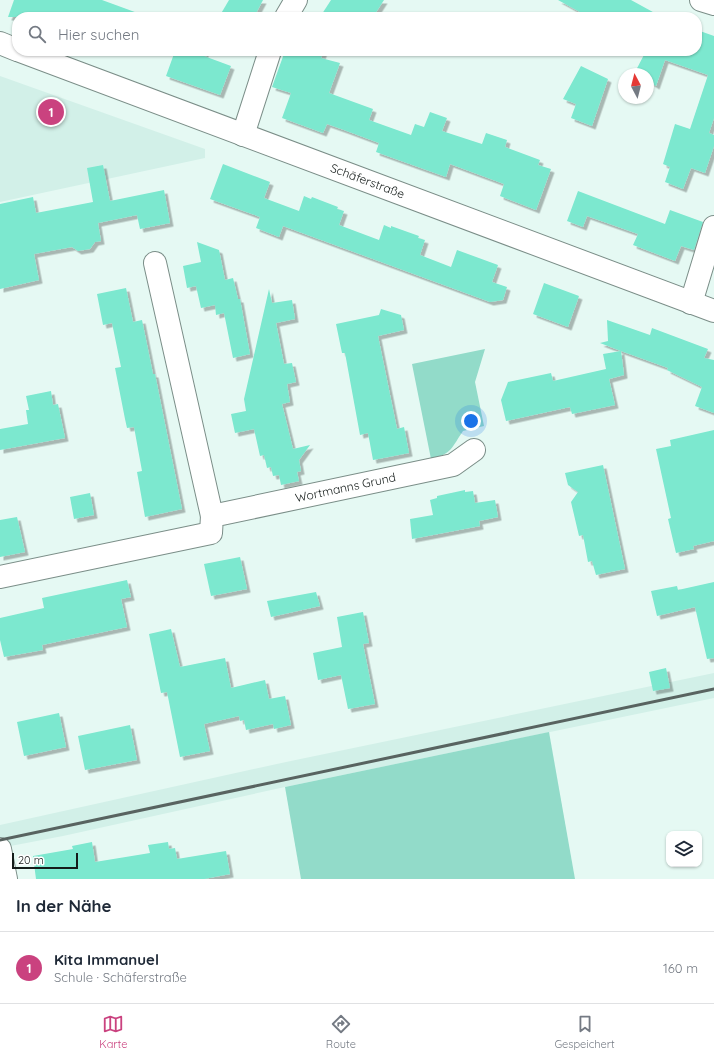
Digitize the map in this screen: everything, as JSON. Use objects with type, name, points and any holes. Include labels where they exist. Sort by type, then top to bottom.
[{"type":"street","points":[[289,12],[296,0]]},
{"type":"street","points":[[701,0],[714,4]]},
{"type":"street","points":[[0,43],[12,48]]},
{"type":"street","name":"Schäferstraße","points":[[33,56],[714,311]]},
{"type":"street","points":[[243,135],[268,56]]},
{"type":"street","points":[[691,303],[714,227]]},
{"type":"street","points":[[0,577],[211,533],[212,516],[155,263]]},
{"type":"street","name":"Wortmanns Grund","points":[[212,516],[453,465],[474,450]]},
{"type":"street","points":[[0,850],[6,879]]},
{"type":"shaded area","points":[[0,76],[205,149],[205,158],[0,202]]},
{"type":"shaded area","points":[[714,673],[714,698],[285,787],[63,836],[0,848],[0,825],[286,762]]},
{"type":"green space","points":[[485,349],[475,382],[484,426],[463,431],[451,449],[443,455],[431,459],[412,364]]},
{"type":"green space","points":[[549,732],[575,879],[301,879],[285,787]]},
{"type":"building","points":[[14,0],[102,0],[135,12],[12,12],[12,17],[8,17]]},
{"type":"building","points":[[229,0],[263,0],[257,12],[222,12]]},
{"type":"building","points":[[331,0],[384,0],[376,12],[323,12]]},
{"type":"building","points":[[558,0],[631,0],[653,12],[580,12]]},
{"type":"building","points":[[702,32],[714,36],[714,118],[709,133],[714,135],[714,146],[705,173],[691,168],[683,189],[665,182],[670,167],[663,164],[675,124],[690,129],[708,75],[665,60],[656,86],[654,85],[654,68],[637,68],[643,56],[702,56]]},
{"type":"building","points":[[173,56],[204,56],[231,66],[220,95],[166,76]]},
{"type":"building","points":[[283,56],[322,56],[321,58],[340,63],[329,93],[373,109],[369,120],[411,135],[415,124],[424,127],[430,112],[447,118],[442,131],[482,144],[486,133],[507,140],[505,147],[540,160],[538,165],[551,169],[536,210],[500,196],[504,184],[450,164],[446,177],[376,152],[379,143],[344,130],[327,124],[323,133],[282,118],[291,93],[272,87]]},
{"type":"building","points":[[581,66],[608,79],[592,126],[571,118],[576,104],[563,99]]},
{"type":"building","points":[[223,164],[270,182],[264,198],[299,211],[304,196],[311,199],[312,197],[338,207],[337,209],[344,211],[339,225],[379,240],[384,225],[419,236],[418,238],[425,240],[420,255],[451,267],[457,250],[498,265],[492,282],[507,287],[503,300],[490,302],[283,226],[279,237],[256,228],[260,217],[210,199]]},
{"type":"building","points":[[103,165],[110,201],[164,190],[170,223],[140,229],[137,215],[98,223],[101,241],[95,242],[90,249],[78,251],[72,247],[34,254],[39,280],[0,289],[0,204],[33,197],[36,213],[93,202],[87,168]]},
{"type":"building","points":[[578,191],[665,224],[670,210],[703,222],[694,250],[681,246],[675,261],[633,245],[638,234],[587,216],[583,227],[567,221]]},
{"type":"building","points":[[197,242],[219,250],[225,280],[233,278],[238,299],[240,299],[250,354],[233,358],[224,313],[216,315],[215,305],[201,308],[196,286],[187,288],[183,266],[201,262]]},
{"type":"building","points":[[544,283],[579,296],[568,327],[533,314]]},
{"type":"building","points":[[126,288],[133,322],[142,320],[153,374],[155,374],[182,509],[145,517],[137,472],[142,471],[134,427],[127,428],[125,419],[115,368],[121,367],[112,323],[103,325],[97,294]]},
{"type":"building","points":[[269,289],[272,303],[292,300],[295,319],[276,323],[284,364],[292,363],[296,382],[287,384],[290,402],[282,404],[293,449],[310,445],[299,460],[301,471],[297,472],[299,481],[281,485],[279,475],[273,476],[271,467],[267,468],[264,455],[260,456],[254,429],[235,433],[231,414],[246,411],[244,399]]},
{"type":"building","points":[[381,309],[401,315],[404,330],[378,336],[397,429],[404,427],[409,453],[373,460],[368,433],[360,435],[345,353],[342,353],[336,324],[379,315]]},
{"type":"building","points":[[607,320],[650,335],[652,328],[708,349],[704,358],[714,360],[714,413],[695,406],[702,387],[667,370],[668,368],[600,343],[608,341]]},
{"type":"building","points":[[621,351],[624,375],[609,379],[615,405],[572,414],[570,407],[506,421],[501,400],[508,382],[551,373],[553,381],[606,369],[603,354]]},
{"type":"building","points":[[51,391],[53,405],[58,404],[65,438],[0,450],[0,429],[28,424],[26,410],[29,410],[26,396]]},
{"type":"building","points":[[714,430],[714,541],[693,546],[694,549],[676,553],[668,519],[671,518],[656,449],[671,446],[670,440]]},
{"type":"building","points":[[603,465],[625,569],[596,575],[592,561],[588,562],[583,535],[579,536],[571,502],[578,492],[568,485],[565,473]]},
{"type":"building","points":[[465,490],[465,492],[473,491],[475,503],[495,500],[498,517],[479,521],[480,526],[412,539],[410,519],[433,515],[430,500],[437,498],[437,496]]},
{"type":"building","points":[[90,493],[94,515],[74,519],[70,497]]},
{"type":"building","points":[[17,517],[25,552],[0,557],[0,520]]},
{"type":"building","points":[[240,557],[247,589],[211,596],[204,564]]},
{"type":"building","points":[[127,580],[131,597],[121,599],[127,627],[42,645],[43,650],[4,657],[0,640],[0,618],[44,608],[42,598]]},
{"type":"building","points":[[714,582],[714,658],[707,659],[695,607],[657,616],[651,591],[677,586],[678,590]]},
{"type":"building","points":[[316,592],[320,606],[271,617],[267,601]]},
{"type":"building","points":[[363,612],[369,643],[363,644],[375,704],[348,709],[341,675],[318,680],[313,653],[342,647],[337,617]]},
{"type":"building","points":[[171,629],[180,667],[225,658],[231,688],[265,680],[269,699],[285,696],[291,725],[274,729],[273,724],[246,730],[244,720],[240,721],[239,716],[204,724],[210,751],[180,757],[167,692],[161,693],[149,634]]},
{"type":"building","points":[[666,668],[670,688],[653,691],[649,672]]},
{"type":"building","points":[[59,713],[66,747],[24,756],[17,722]]},
{"type":"building","points":[[130,725],[137,760],[85,770],[78,736]]},
{"type":"building","points":[[92,842],[95,862],[150,853],[148,845],[168,842],[169,849],[175,848],[177,859],[226,851],[230,874],[204,879],[36,879],[33,856],[73,849],[72,846]]},
{"type":"railway","points":[[0,840],[714,689]]},
{"type":"place","name":"Kita Immanuel","points":[[51,112]]}]
